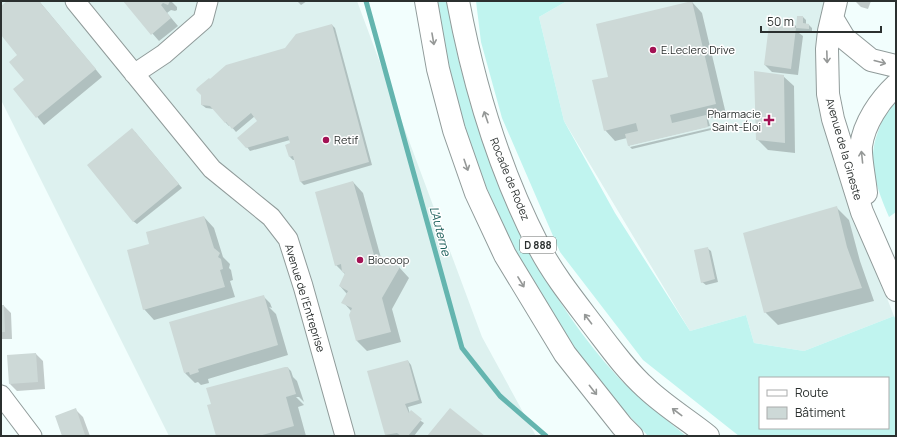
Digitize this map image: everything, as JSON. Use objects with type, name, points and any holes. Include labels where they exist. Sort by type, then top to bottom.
[{"type":"main road","name":"D 888","points":[[426,1],[438,69],[454,130],[476,193],[505,255],[565,354],[622,426],[632,436]]},
{"type":"main road","name":"Rocade de Rodez","points":[[458,1],[466,45],[484,113],[511,187],[539,247],[566,290],[620,361],[646,389],[708,436]]},
{"type":"main road","points":[[834,10],[844,38],[871,60],[896,66]]},
{"type":"main road","name":"Avenue de la Gineste","points":[[834,10],[829,31],[827,49],[828,94],[833,119],[862,212],[896,290]]},
{"type":"main road","name":"Avenue de la Gineste","points":[[896,85],[883,97],[869,122],[861,146],[866,196],[896,268]]},
{"type":"street","name":"Avenue de l'Entreprise","points":[[75,1],[212,169],[271,217],[288,239],[345,436]]},
{"type":"street","points":[[134,74],[164,54],[203,20],[208,1]]},
{"type":"street","points":[[1,395],[32,436]]},
{"type":"shaded area","points":[[1,1],[357,1],[482,337],[536,436],[169,436],[1,100]]},
{"type":"shaded area","points":[[435,1],[447,1],[461,69],[487,153],[521,233],[541,271],[564,308],[589,343],[617,376],[686,436],[648,436],[609,394],[577,352],[554,318],[509,240],[471,151],[457,109]]},
{"type":"shaded area","points":[[476,1],[567,1],[539,17],[564,121],[615,213],[690,331],[746,315],[754,343],[804,351],[894,316],[896,320],[896,436],[739,436],[643,360],[560,252],[502,118],[481,42]]},
{"type":"shaded area","points":[[567,1],[825,1],[823,8],[861,232],[894,316],[804,351],[754,343],[746,315],[690,331],[564,121],[539,17]]},
{"type":"shaded area","points":[[896,100],[896,212],[889,217],[876,183],[873,155],[875,139],[882,121]]},
{"type":"building","points":[[7,1],[39,1],[96,69],[36,118],[13,89],[24,80],[9,62],[17,55],[1,35],[1,6]]},
{"type":"building","points":[[123,1],[170,1],[168,5],[163,3],[161,5],[171,18],[151,35]]},
{"type":"building","name":"E.Leclerc Drive","points":[[692,1],[716,104],[670,115],[672,123],[706,115],[708,127],[628,146],[625,134],[638,131],[636,123],[604,131],[592,80],[608,77],[596,24]]},
{"type":"building","points":[[797,16],[803,16],[803,23],[809,24],[809,29],[796,28]]},
{"type":"building","points":[[789,22],[793,22],[792,28],[796,28],[791,69],[764,65],[769,25],[788,27]]},
{"type":"building","points":[[332,24],[369,162],[300,182],[293,156],[289,157],[285,145],[290,143],[288,136],[246,148],[237,138],[257,121],[251,113],[232,129],[210,106],[201,105],[201,95],[196,90],[226,65],[285,48],[296,34]]},
{"type":"building","points":[[754,71],[784,75],[785,143],[756,140]]},
{"type":"building","points":[[132,128],[179,184],[133,222],[87,165]]},
{"type":"building","name":"Biocoop","points":[[353,181],[374,255],[377,254],[400,267],[382,298],[391,332],[356,341],[349,315],[352,308],[341,303],[348,291],[339,286],[345,273],[342,272],[341,264],[335,266],[315,192]]},
{"type":"building","points":[[837,206],[847,247],[862,288],[764,313],[743,233]]},
{"type":"building","points":[[204,216],[214,248],[220,253],[218,257],[221,259],[223,269],[220,270],[225,287],[143,310],[127,250],[149,244],[146,232]]},
{"type":"building","points":[[708,247],[715,279],[701,283],[694,250]]},
{"type":"building","points":[[264,295],[278,345],[198,369],[199,372],[190,375],[189,372],[184,373],[169,322]]},
{"type":"building","points":[[1,305],[4,305],[5,332],[1,332]]},
{"type":"building","points":[[36,353],[38,382],[9,384],[7,355]]},
{"type":"building","points":[[408,360],[419,400],[405,404],[409,413],[411,410],[422,419],[408,436],[401,436],[397,433],[385,435],[367,371]]},
{"type":"building","points":[[288,367],[296,394],[286,397],[294,426],[259,436],[216,436],[207,405],[211,404],[206,388]]},
{"type":"building","points":[[76,408],[85,435],[62,436],[55,416]]},
{"type":"building","points":[[450,408],[485,436],[427,436]]},
{"type":"waterway","name":"L'Auterne","points":[[366,1],[462,348],[500,396],[546,436]]},
{"type":"place","name":"E.Leclerc Drive","points":[[653,50]]},
{"type":"place","name":"Pharmacie Saint-Éloi","points":[[769,120]]},
{"type":"place","name":"Retif","points":[[326,140]]},
{"type":"place","name":"Biocoop","points":[[360,260]]}]
